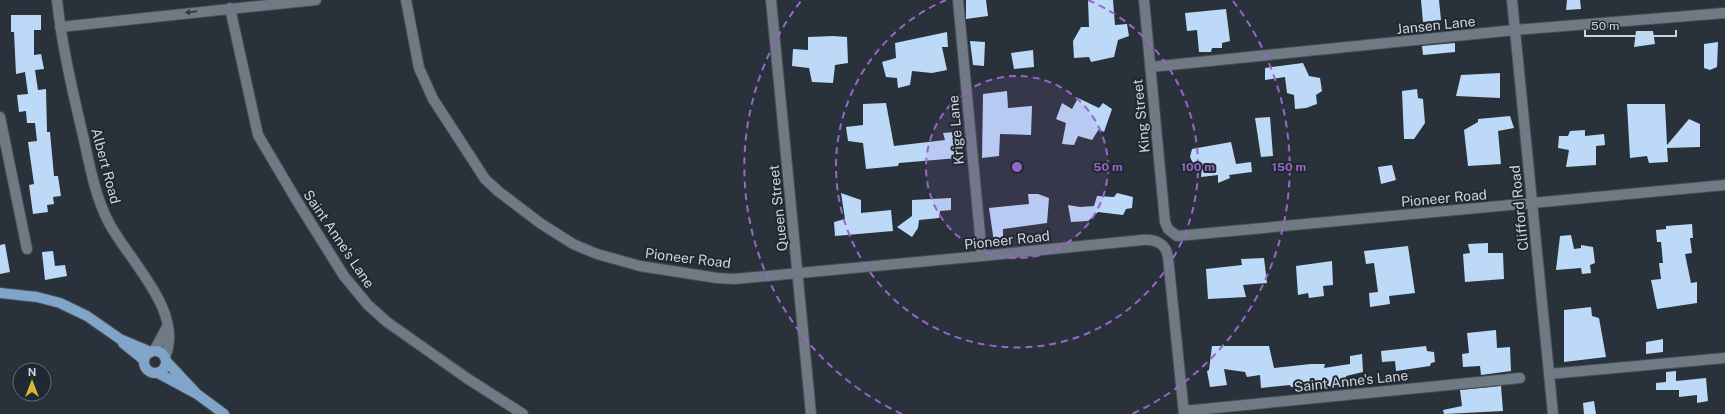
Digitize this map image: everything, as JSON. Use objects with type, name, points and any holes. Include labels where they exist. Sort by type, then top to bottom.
[{"type":"main road","points":[[0,293],[36,297],[60,303],[87,316],[120,339],[150,355],[158,352],[196,394]]},
{"type":"main road","points":[[150,355],[148,370],[158,373],[196,394],[224,414]]},
{"type":"main road","points":[[158,373],[164,369],[165,359]]},
{"type":"street","name":"Albert Road","points":[[57,0],[60,27],[71,85],[98,200],[119,241],[157,296],[168,323],[169,344],[165,359]]},
{"type":"street","points":[[60,27],[316,0]]},
{"type":"street","name":"Pioneer Road","points":[[406,0],[419,68],[432,99],[485,179],[509,201],[540,223],[573,244],[597,254],[629,264],[725,279],[1142,240],[1157,241],[1167,250],[1184,413]]},
{"type":"street","name":"Queen Street","points":[[771,0],[811,414]]},
{"type":"street","name":"Krige Lane","points":[[958,0],[982,256]]},
{"type":"street","name":"King Street","points":[[1144,0],[1165,220],[1168,229]]},
{"type":"street","name":"Clifford Road","points":[[1512,0],[1553,414]]},
{"type":"street","name":"Saint Anne's Lane","points":[[230,8],[258,135],[297,201],[349,282],[368,305],[387,322],[468,379],[523,414]]},
{"type":"street","name":"Jansen Lane","points":[[1150,67],[1514,30],[1725,13]]},
{"type":"street","points":[[0,117],[27,249]]},
{"type":"street","name":"Pioneer Road","points":[[1168,229],[1177,236],[1185,236],[1725,185]]},
{"type":"street","points":[[150,355],[162,339],[168,323]]},
{"type":"street","points":[[1549,374],[1725,358]]},
{"type":"street","name":"Saint Anne's Lane","points":[[1184,413],[1520,378]]},
{"type":"building","points":[[966,0],[986,0],[988,16],[966,19]]},
{"type":"building","points":[[1088,0],[1113,0],[1115,25],[1127,24],[1129,36],[1118,40],[1114,57],[1091,62],[1089,57],[1074,58],[1073,41],[1081,27],[1089,27]]},
{"type":"building","points":[[1421,0],[1439,0],[1441,20],[1423,22]]},
{"type":"building","points":[[1567,0],[1580,0],[1581,9],[1566,10]]},
{"type":"building","points":[[1226,9],[1230,41],[1222,43],[1222,48],[1212,48],[1211,52],[1199,52],[1197,30],[1187,31],[1185,13]]},
{"type":"building","points":[[11,15],[41,15],[41,30],[34,30],[34,55],[41,54],[44,69],[35,70],[38,90],[46,89],[47,132],[50,132],[54,176],[58,176],[61,196],[53,197],[54,204],[47,205],[48,212],[33,214],[29,185],[34,184],[28,142],[37,141],[35,123],[27,123],[26,111],[19,112],[17,95],[28,94],[25,72],[16,74],[14,32],[11,32]]},
{"type":"building","points":[[1636,31],[1653,31],[1655,44],[1634,47]]},
{"type":"building","points":[[947,32],[948,47],[942,47],[947,70],[932,73],[912,71],[910,85],[898,88],[897,78],[886,77],[882,62],[896,58],[895,43]]},
{"type":"building","points":[[808,37],[847,37],[848,63],[835,65],[833,83],[812,82],[809,68],[792,66],[793,49],[808,50]]},
{"type":"building","points":[[970,41],[985,42],[984,66],[973,65]]},
{"type":"building","points":[[1718,42],[1717,67],[1710,70],[1704,68],[1704,44]]},
{"type":"building","points":[[1455,43],[1455,52],[1423,55],[1422,46]]},
{"type":"building","points":[[1033,50],[1034,67],[1014,69],[1011,53]]},
{"type":"building","points":[[1303,63],[1309,76],[1320,78],[1322,91],[1316,95],[1317,104],[1306,108],[1295,109],[1294,95],[1287,93],[1285,77],[1265,80],[1265,68]]},
{"type":"building","points":[[1500,73],[1500,98],[1456,96],[1461,75]]},
{"type":"building","points":[[1417,89],[1418,98],[1423,99],[1425,123],[1414,139],[1404,139],[1402,91]]},
{"type":"building","points":[[1007,91],[1008,108],[1032,106],[1031,135],[1000,134],[999,156],[982,158],[983,94]]},
{"type":"building","points":[[1078,98],[1099,108],[1103,103],[1112,109],[1104,132],[1099,129],[1092,140],[1078,136],[1074,145],[1062,144],[1066,123],[1056,119],[1062,103],[1072,109]]},
{"type":"building","points":[[886,103],[894,146],[945,140],[943,133],[955,132],[958,158],[899,163],[898,166],[866,169],[863,143],[848,141],[846,127],[863,125],[863,104]]},
{"type":"building","points":[[1627,104],[1665,104],[1667,145],[1689,119],[1700,124],[1700,147],[1667,148],[1668,162],[1649,163],[1647,156],[1630,158]]},
{"type":"building","points":[[1510,116],[1514,128],[1498,131],[1501,164],[1468,166],[1464,130],[1478,122],[1478,119]]},
{"type":"building","points":[[1270,117],[1273,156],[1261,157],[1255,118]]},
{"type":"building","points":[[1585,130],[1585,136],[1604,134],[1605,145],[1596,146],[1596,165],[1566,167],[1569,150],[1558,148],[1559,136],[1568,136],[1570,131]]},
{"type":"building","points":[[1231,142],[1236,164],[1251,162],[1252,172],[1229,175],[1230,178],[1218,183],[1218,175],[1201,177],[1202,165],[1194,165],[1190,157],[1192,149]]},
{"type":"building","points":[[1392,165],[1396,180],[1381,184],[1378,167]]},
{"type":"building","points":[[841,193],[861,200],[861,213],[891,210],[893,231],[835,236],[834,222],[845,219]]},
{"type":"building","points":[[1117,193],[1133,197],[1132,208],[1126,209],[1123,215],[1098,212],[1088,221],[1071,222],[1068,205],[1080,207],[1094,206],[1097,196],[1114,197]]},
{"type":"building","points":[[1028,194],[1038,194],[1049,198],[1047,223],[1003,229],[1003,239],[994,242],[989,208],[1029,204]]},
{"type":"building","points":[[951,198],[951,210],[940,211],[939,218],[919,220],[918,228],[912,237],[897,227],[912,216],[912,200]]},
{"type":"building","points":[[1692,224],[1693,238],[1690,238],[1692,253],[1685,254],[1691,283],[1697,282],[1697,303],[1657,309],[1651,280],[1661,279],[1659,263],[1663,263],[1661,242],[1657,242],[1656,230],[1666,229],[1666,226]]},
{"type":"building","points":[[1571,235],[1574,249],[1581,248],[1581,245],[1593,247],[1595,263],[1590,265],[1591,273],[1582,274],[1581,268],[1556,270],[1560,236]]},
{"type":"building","points":[[1488,243],[1488,253],[1503,253],[1504,279],[1465,282],[1463,254],[1470,253],[1468,244]]},
{"type":"building","points":[[5,244],[10,272],[0,274],[0,245]]},
{"type":"building","points":[[1408,246],[1415,293],[1389,296],[1390,304],[1370,307],[1369,293],[1378,292],[1374,263],[1366,264],[1364,251]]},
{"type":"building","points":[[53,251],[55,266],[65,265],[67,276],[45,280],[42,252]]},
{"type":"building","points":[[1264,258],[1267,283],[1243,285],[1246,297],[1208,299],[1206,269],[1242,265],[1241,259]]},
{"type":"building","points":[[1332,261],[1333,285],[1323,286],[1324,296],[1309,298],[1308,293],[1298,295],[1296,266]]},
{"type":"building","points":[[1591,307],[1592,316],[1599,318],[1606,357],[1564,362],[1564,310]]},
{"type":"building","points":[[1496,330],[1497,348],[1510,347],[1511,371],[1481,375],[1480,366],[1463,367],[1462,354],[1469,353],[1467,333]]},
{"type":"building","points":[[1663,339],[1663,352],[1646,354],[1646,342]]},
{"type":"building","points":[[1212,346],[1269,346],[1274,368],[1325,364],[1324,368],[1350,364],[1350,356],[1362,354],[1363,372],[1346,376],[1347,386],[1314,387],[1313,384],[1291,387],[1290,385],[1261,388],[1260,375],[1247,377],[1245,372],[1224,369],[1227,385],[1210,387],[1207,371],[1209,370]]},
{"type":"building","points":[[1426,346],[1427,351],[1434,352],[1435,362],[1431,363],[1430,366],[1396,371],[1395,361],[1382,362],[1381,351]]},
{"type":"building","points":[[1676,371],[1676,381],[1706,378],[1708,401],[1697,403],[1697,395],[1679,397],[1679,390],[1656,390],[1656,383],[1666,382],[1666,372]]},
{"type":"building","points":[[1501,386],[1503,411],[1444,414],[1443,410],[1462,406],[1460,390]]},
{"type":"building","points":[[1594,401],[1596,414],[1584,414],[1583,403]]}]
